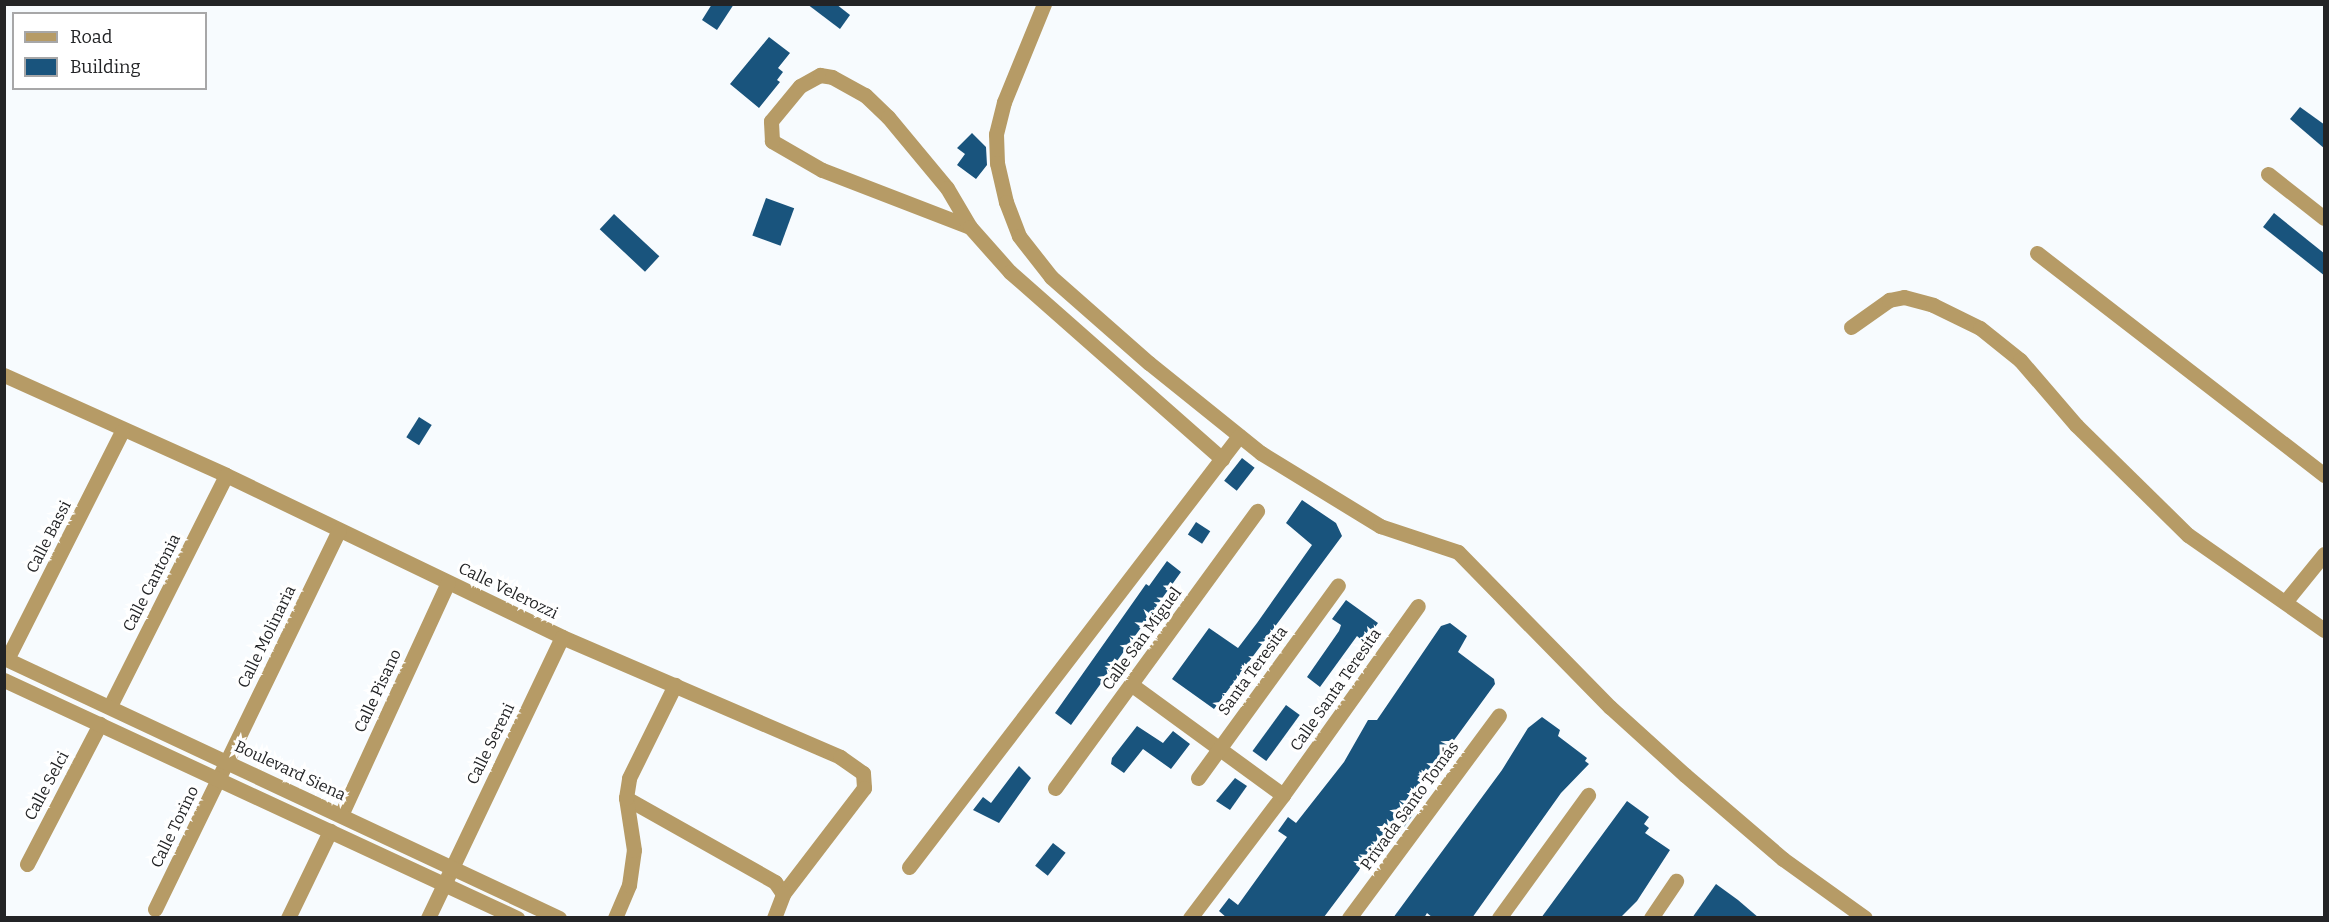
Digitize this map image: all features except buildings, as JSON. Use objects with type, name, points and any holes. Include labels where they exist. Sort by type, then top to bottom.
[{"type":"street","points":[[1044,4],[1004,102],[996,134],[999,173],[1020,236],[1051,276],[1239,436],[1328,497],[1380,526],[1458,552],[1610,707],[1676,767],[1783,859],[1865,918]]},
{"type":"street","points":[[970,227],[822,170],[772,141],[768,132],[771,121],[809,79],[820,75],[842,82],[865,95],[888,117],[947,188],[970,227],[1010,272],[1222,459]]},
{"type":"street","points":[[2268,174],[2325,218]]},
{"type":"street","points":[[2037,253],[2325,475]]},
{"type":"street","points":[[1851,327],[1889,300],[1904,297],[1933,305],[1980,328],[2020,360],[2076,425],[2188,535],[2325,630]]},
{"type":"street","name":"Calle Velerozzi","points":[[4,375],[226,475],[562,637],[840,757],[863,773],[864,788],[783,894]]},
{"type":"street","name":"Calle Bassi","points":[[6,658],[122,430]]},
{"type":"street","points":[[909,867],[1239,436]]},
{"type":"street","name":"Calle Cantonia","points":[[110,706],[226,475]]},
{"type":"street","name":"Calle San Miguel","points":[[1055,788],[1257,511]]},
{"type":"street","name":"Calle Molinaria","points":[[227,761],[339,530]]},
{"type":"street","points":[[2285,602],[2325,554]]},
{"type":"street","name":"Calle Pisano","points":[[340,815],[448,582]]},
{"type":"street","name":"Santa Teresita","points":[[1198,778],[1338,585]]},
{"type":"street","name":"Calle Santa Teresita","points":[[1190,918],[1283,795],[1418,606]]},
{"type":"street","name":"Calle Sereni","points":[[428,918],[562,637]]},
{"type":"street","name":"Boulevard Siena","points":[[6,658],[558,918]]},
{"type":"street","points":[[4,680],[517,918]]},
{"type":"street","points":[[615,918],[629,885],[634,850],[626,798],[628,778],[675,685]]},
{"type":"street","points":[[1132,685],[1283,795]]},
{"type":"street","name":"Privada Santo Tomás","points":[[1349,918],[1499,715]]},
{"type":"street","name":"Calle Selci","points":[[27,864],[100,724]]},
{"type":"street","name":"Calle Torino","points":[[155,909],[227,761]]},
{"type":"street","points":[[1498,918],[1588,795]]},
{"type":"street","points":[[626,798],[775,882],[783,894],[774,918]]},
{"type":"street","points":[[288,918],[330,831]]},
{"type":"street","points":[[1651,918],[1676,881]]}]
